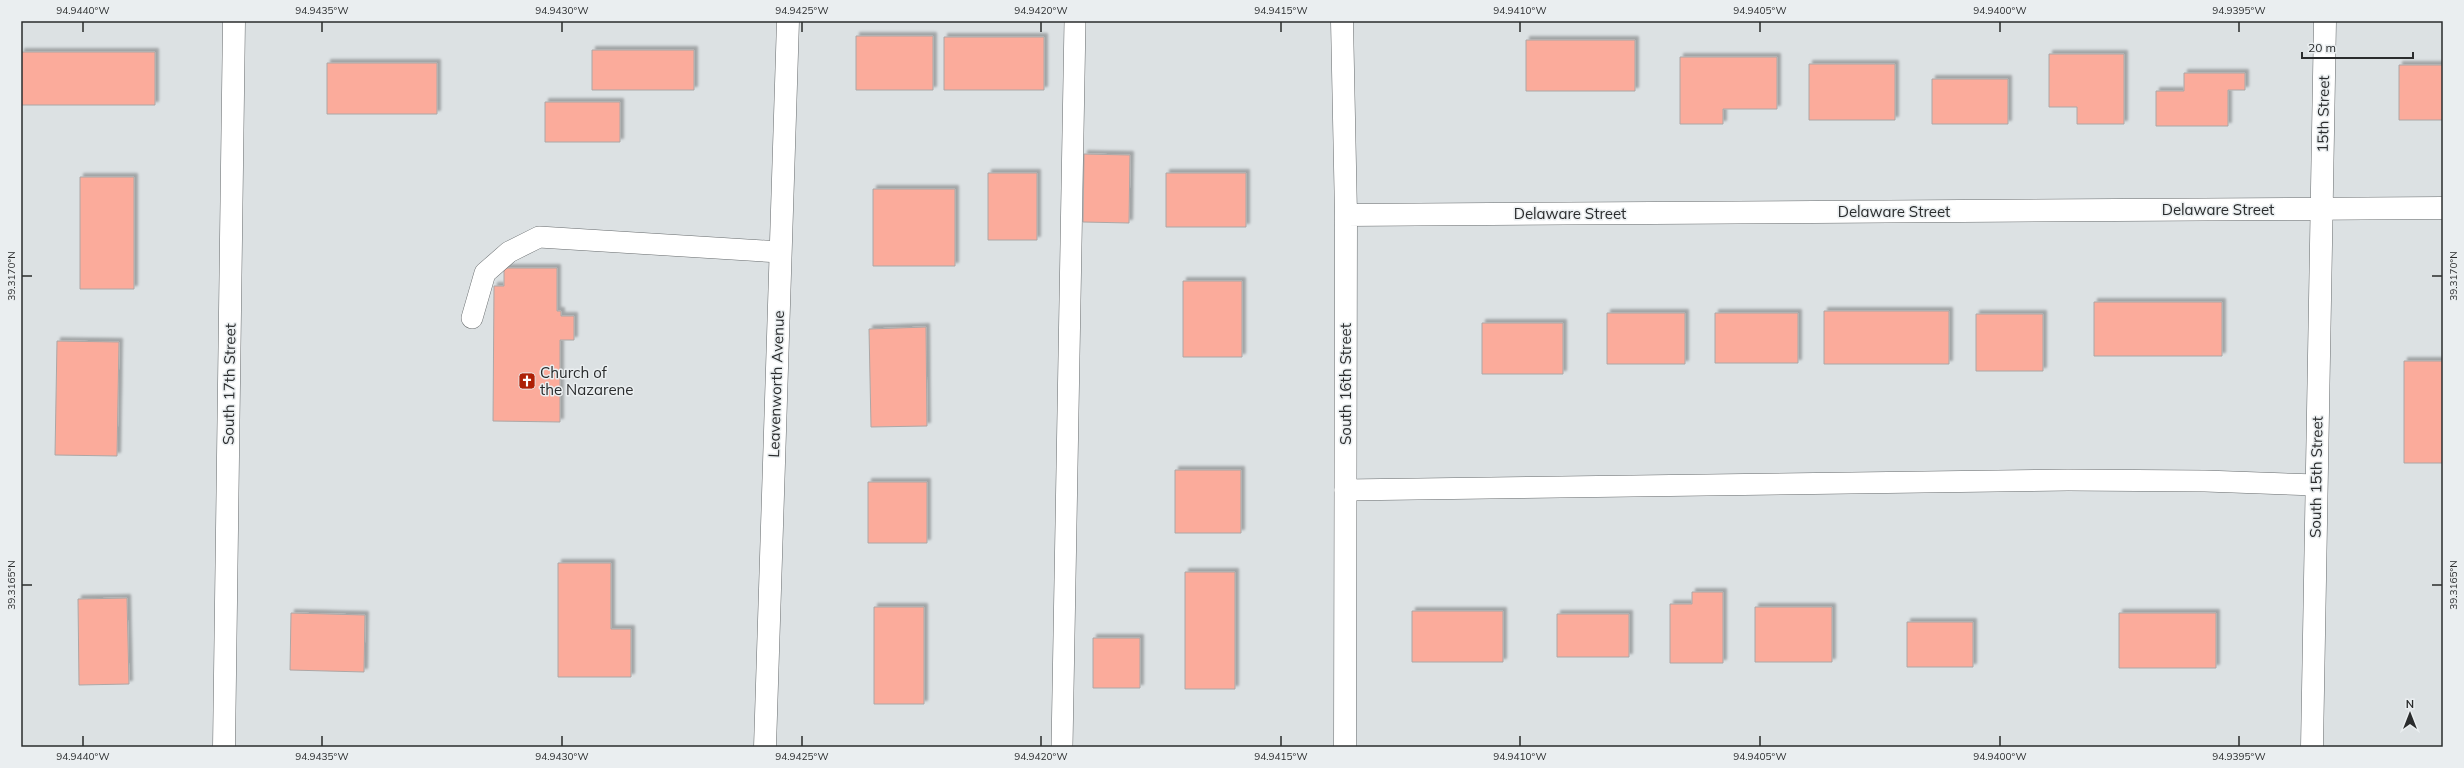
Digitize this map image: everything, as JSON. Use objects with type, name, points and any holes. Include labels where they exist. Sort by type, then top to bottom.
[{"type":"street","name":"South 17th Street","points":[[224,747],[234,21]]},
{"type":"street","name":"Leavenworth Avenue","points":[[765,747],[788,21]]},
{"type":"street","name":"South 16th Street","points":[[1342,21],[1346,215],[1345,747]]},
{"type":"street","name":"15th Street","points":[[2320,208],[2325,21]]},
{"type":"street","name":"South 15th Street","points":[[2312,747],[2320,208]]},
{"type":"street","name":"Delaware Street","points":[[1346,215],[2443,208]]},
{"type":"lane","points":[[1062,747],[1076,21]]},
{"type":"lane","points":[[472,318],[485,272],[509,252],[539,237],[780,252]]},
{"type":"lane","points":[[1345,490],[2068,480],[2205,481],[2316,485]]},
{"type":"building","points":[[856,36],[933,36],[933,90],[856,90]]},
{"type":"building","points":[[944,37],[1044,37],[1044,90],[944,90]]},
{"type":"building","points":[[1526,40],[1635,40],[1635,91],[1526,91]]},
{"type":"building","points":[[592,50],[694,50],[694,90],[592,90]]},
{"type":"building","points":[[21,52],[155,52],[155,105],[21,105]]},
{"type":"building","points":[[2049,54],[2124,54],[2124,124],[2077,124],[2077,107],[2049,107]]},
{"type":"building","points":[[1680,57],[1777,57],[1777,109],[1723,109],[1723,124],[1680,124]]},
{"type":"building","points":[[327,63],[437,63],[437,114],[327,114]]},
{"type":"building","points":[[1809,64],[1895,64],[1895,120],[1809,120]]},
{"type":"building","points":[[2399,65],[2443,65],[2443,120],[2399,120]]},
{"type":"building","points":[[2184,73],[2245,73],[2245,90],[2228,90],[2228,126],[2156,126],[2156,91],[2184,91]]},
{"type":"building","points":[[1932,79],[2008,79],[2008,124],[1932,124]]},
{"type":"building","points":[[545,102],[620,102],[620,142],[545,142]]},
{"type":"building","points":[[1084,154],[1130,155],[1129,223],[1083,222]]},
{"type":"building","points":[[988,173],[1037,173],[1037,240],[988,240]]},
{"type":"building","points":[[1166,173],[1246,173],[1246,227],[1166,227]]},
{"type":"building","points":[[80,177],[134,177],[134,289],[80,289]]},
{"type":"building","points":[[873,189],[955,189],[955,266],[873,266]]},
{"type":"building","name":"Church of the Nazarene","points":[[504,268],[557,268],[557,311],[561,311],[561,316],[574,316],[574,340],[560,340],[560,422],[493,421],[494,286],[504,286]]},
{"type":"building","points":[[1183,281],[1242,281],[1242,357],[1183,357]]},
{"type":"building","points":[[2094,302],[2222,302],[2222,356],[2094,356]]},
{"type":"building","points":[[1824,311],[1949,311],[1949,364],[1824,364]]},
{"type":"building","points":[[1607,313],[1685,313],[1685,364],[1607,364]]},
{"type":"building","points":[[1715,313],[1798,313],[1798,363],[1715,363]]},
{"type":"building","points":[[1976,314],[2043,314],[2043,371],[1976,371]]},
{"type":"building","points":[[1482,323],[1563,323],[1563,374],[1482,374]]},
{"type":"building","points":[[926,327],[927,426],[871,427],[869,329]]},
{"type":"building","points":[[57,341],[119,342],[117,456],[55,455]]},
{"type":"building","points":[[2404,361],[2443,361],[2443,463],[2404,463]]},
{"type":"building","points":[[1175,470],[1241,470],[1241,533],[1175,533]]},
{"type":"building","points":[[868,482],[927,482],[927,543],[868,543]]},
{"type":"building","points":[[558,563],[611,563],[611,629],[631,629],[631,677],[558,677]]},
{"type":"building","points":[[1185,572],[1235,572],[1235,689],[1185,689]]},
{"type":"building","points":[[1692,592],[1723,592],[1723,663],[1670,663],[1670,604],[1692,604]]},
{"type":"building","points":[[127,598],[129,684],[79,685],[78,599]]},
{"type":"building","points":[[874,607],[924,607],[924,704],[874,704]]},
{"type":"building","points":[[1755,607],[1832,607],[1832,662],[1755,662]]},
{"type":"building","points":[[1412,611],[1503,611],[1503,662],[1412,662]]},
{"type":"building","points":[[291,613],[365,615],[364,672],[290,670]]},
{"type":"building","points":[[2119,613],[2216,613],[2216,668],[2119,668]]},
{"type":"building","points":[[1557,614],[1629,614],[1629,657],[1557,657]]},
{"type":"building","points":[[1907,622],[1973,622],[1973,667],[1907,667]]},
{"type":"building","points":[[1093,638],[1140,638],[1140,688],[1093,688]]},
{"type":"place","name":"Church of the Nazarene","points":[[527,381]]}]
